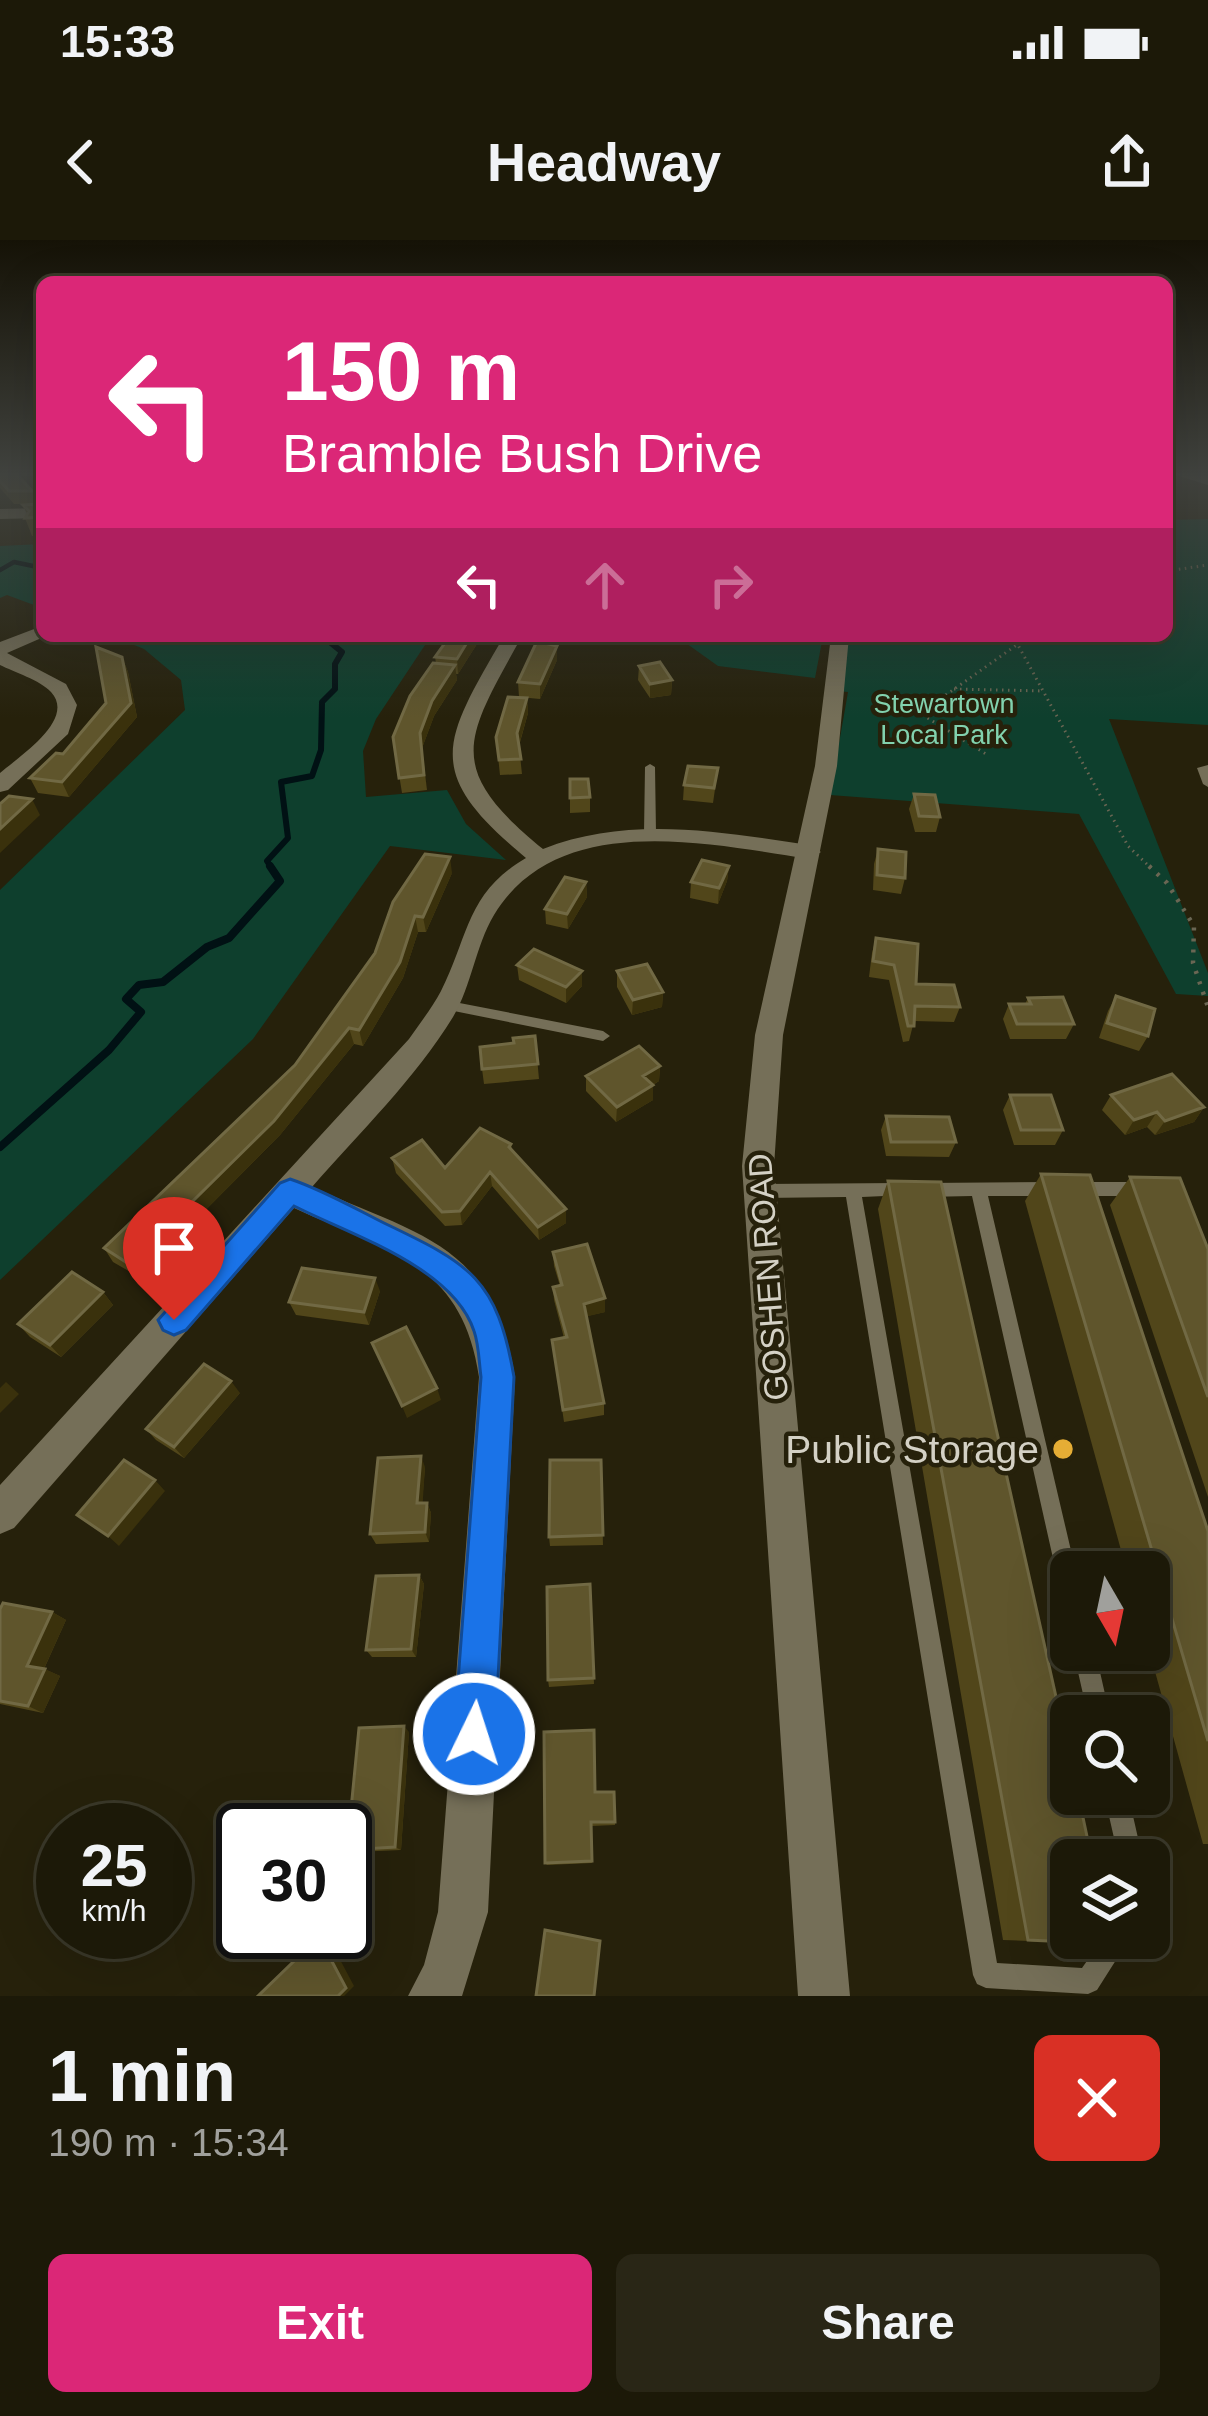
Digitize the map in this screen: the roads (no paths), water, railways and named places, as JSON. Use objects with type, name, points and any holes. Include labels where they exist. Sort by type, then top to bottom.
[{"type":"street","points":[[0,653],[36,634]]},
{"type":"street","points":[[510,642],[466,721],[458,753],[463,778],[477,804],[539,858]]},
{"type":"street","name":"GOSHEN ROAD","points":[[824,1996],[760,1191],[761,1099],[769,1035],[826,766],[839,642]]},
{"type":"street","points":[[0,653],[59,688],[68,705],[61,730],[0,785]]},
{"type":"street","points":[[0,1514],[419,1046],[444,1006],[487,906],[509,880],[539,858],[598,839],[650,833],[809,852]]},
{"type":"street","points":[[290,1191],[435,1262],[460,1279],[489,1327],[497,1377],[463,1912],[446,1975],[434,1996]]},
{"type":"lane","points":[[650,766],[650,833]]},
{"type":"lane","points":[[1208,768],[1202,768],[1208,784]]},
{"type":"lane","points":[[444,1006],[603,1036]]},
{"type":"lane","points":[[1090,1189],[1097,1211]]},
{"type":"lane","points":[[760,1191],[1154,1189]]},
{"type":"lane","points":[[979,1190],[1061,1551]]},
{"type":"lane","points":[[853,1191],[986,1975],[1088,1981],[1103,1959]]},
{"type":"waterway","points":[[0,570],[14,562],[36,565]]},
{"type":"waterway","points":[[272,869],[267,861],[288,838],[281,782],[312,776],[321,750],[322,702],[335,689],[335,664],[342,652],[332,644]]},
{"type":"waterway","points":[[0,1147],[109,1050],[141,1012],[126,999],[139,985],[163,982],[207,947],[229,938],[280,881],[272,869]]},
{"type":"place","name":"Public Storage","points":[[1063,1449]]},
{"type":"park label","name":"Stewartown Local Park","points":[[944,720]]}]
